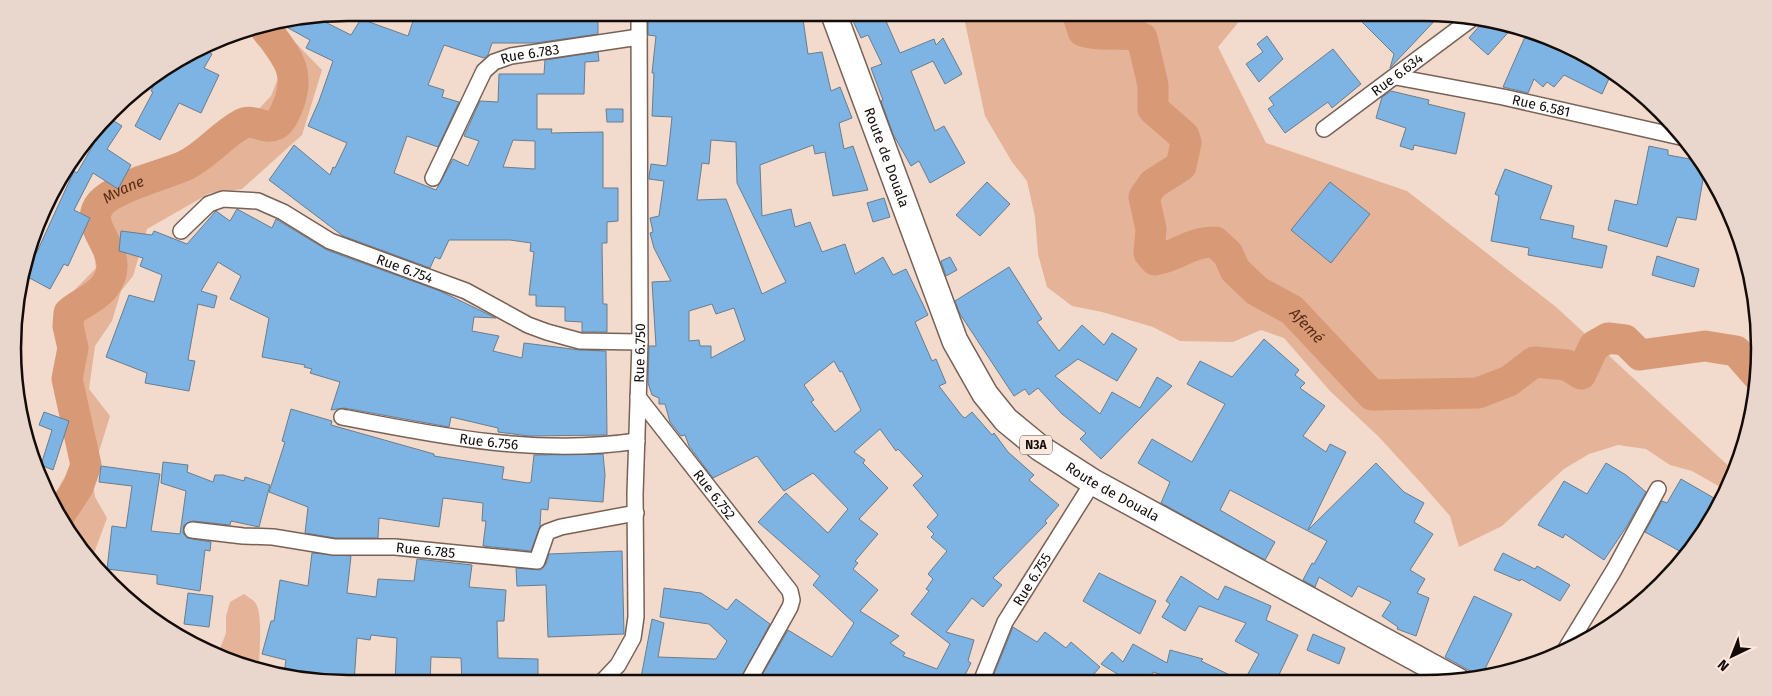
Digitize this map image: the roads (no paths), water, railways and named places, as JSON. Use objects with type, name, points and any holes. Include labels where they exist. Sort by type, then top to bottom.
[{"type":"highway","name":"Route de Douala","points":[[837,21],[954,342],[985,394],[1006,420],[1040,448],[1093,482],[1445,674]]},
{"type":"street","name":"Rue 6.750","points":[[609,675],[618,665],[633,638],[636,616],[636,441],[640,342],[639,21]]},
{"type":"street","name":"Rue 6.634","points":[[1324,129],[1465,24]]},
{"type":"street","name":"Rue 6.783","points":[[433,178],[476,86],[484,71],[494,62],[511,56],[638,37]]},
{"type":"street","name":"Rue 6.581","points":[[1396,77],[1521,100],[1672,135]]},
{"type":"street","name":"Rue 6.754","points":[[181,230],[208,204],[223,200],[258,200],[284,212],[330,241],[466,291],[528,325],[580,341],[640,342]]},
{"type":"street","name":"Rue 6.752","points":[[638,397],[790,591],[792,600],[790,607],[752,675]]},
{"type":"street","name":"Rue 6.756","points":[[342,417],[410,431],[511,444],[562,447],[605,446],[636,441]]},
{"type":"street","name":"Rue 6.755","points":[[984,675],[1005,622],[1093,482]]},
{"type":"street","points":[[1572,640],[1614,570],[1658,489]]},
{"type":"street","name":"Rue 6.785","points":[[192,530],[273,538],[334,547],[395,547],[537,561],[547,532],[561,527],[636,513]]},
{"type":"waterway","name":"Afemé","points":[[1080,21],[1083,31],[1142,38],[1153,85],[1153,109],[1184,136],[1186,143],[1181,166],[1153,184],[1144,197],[1151,229],[1149,253],[1155,260],[1171,256],[1198,244],[1215,242],[1228,254],[1235,270],[1257,291],[1292,310],[1372,395],[1478,393],[1509,381],[1534,362],[1567,365],[1581,374],[1594,346],[1608,338],[1625,340],[1640,355],[1705,346],[1736,351],[1750,367]]},
{"type":"waterway","name":"Mvane","points":[[64,509],[78,487],[86,465],[67,379],[73,348],[68,326],[69,313],[101,290],[111,273],[112,262],[96,222],[96,213],[101,203],[108,197],[128,187],[192,162],[242,124],[250,122],[271,126],[280,121],[292,93],[293,76],[288,61],[268,31]]}]
